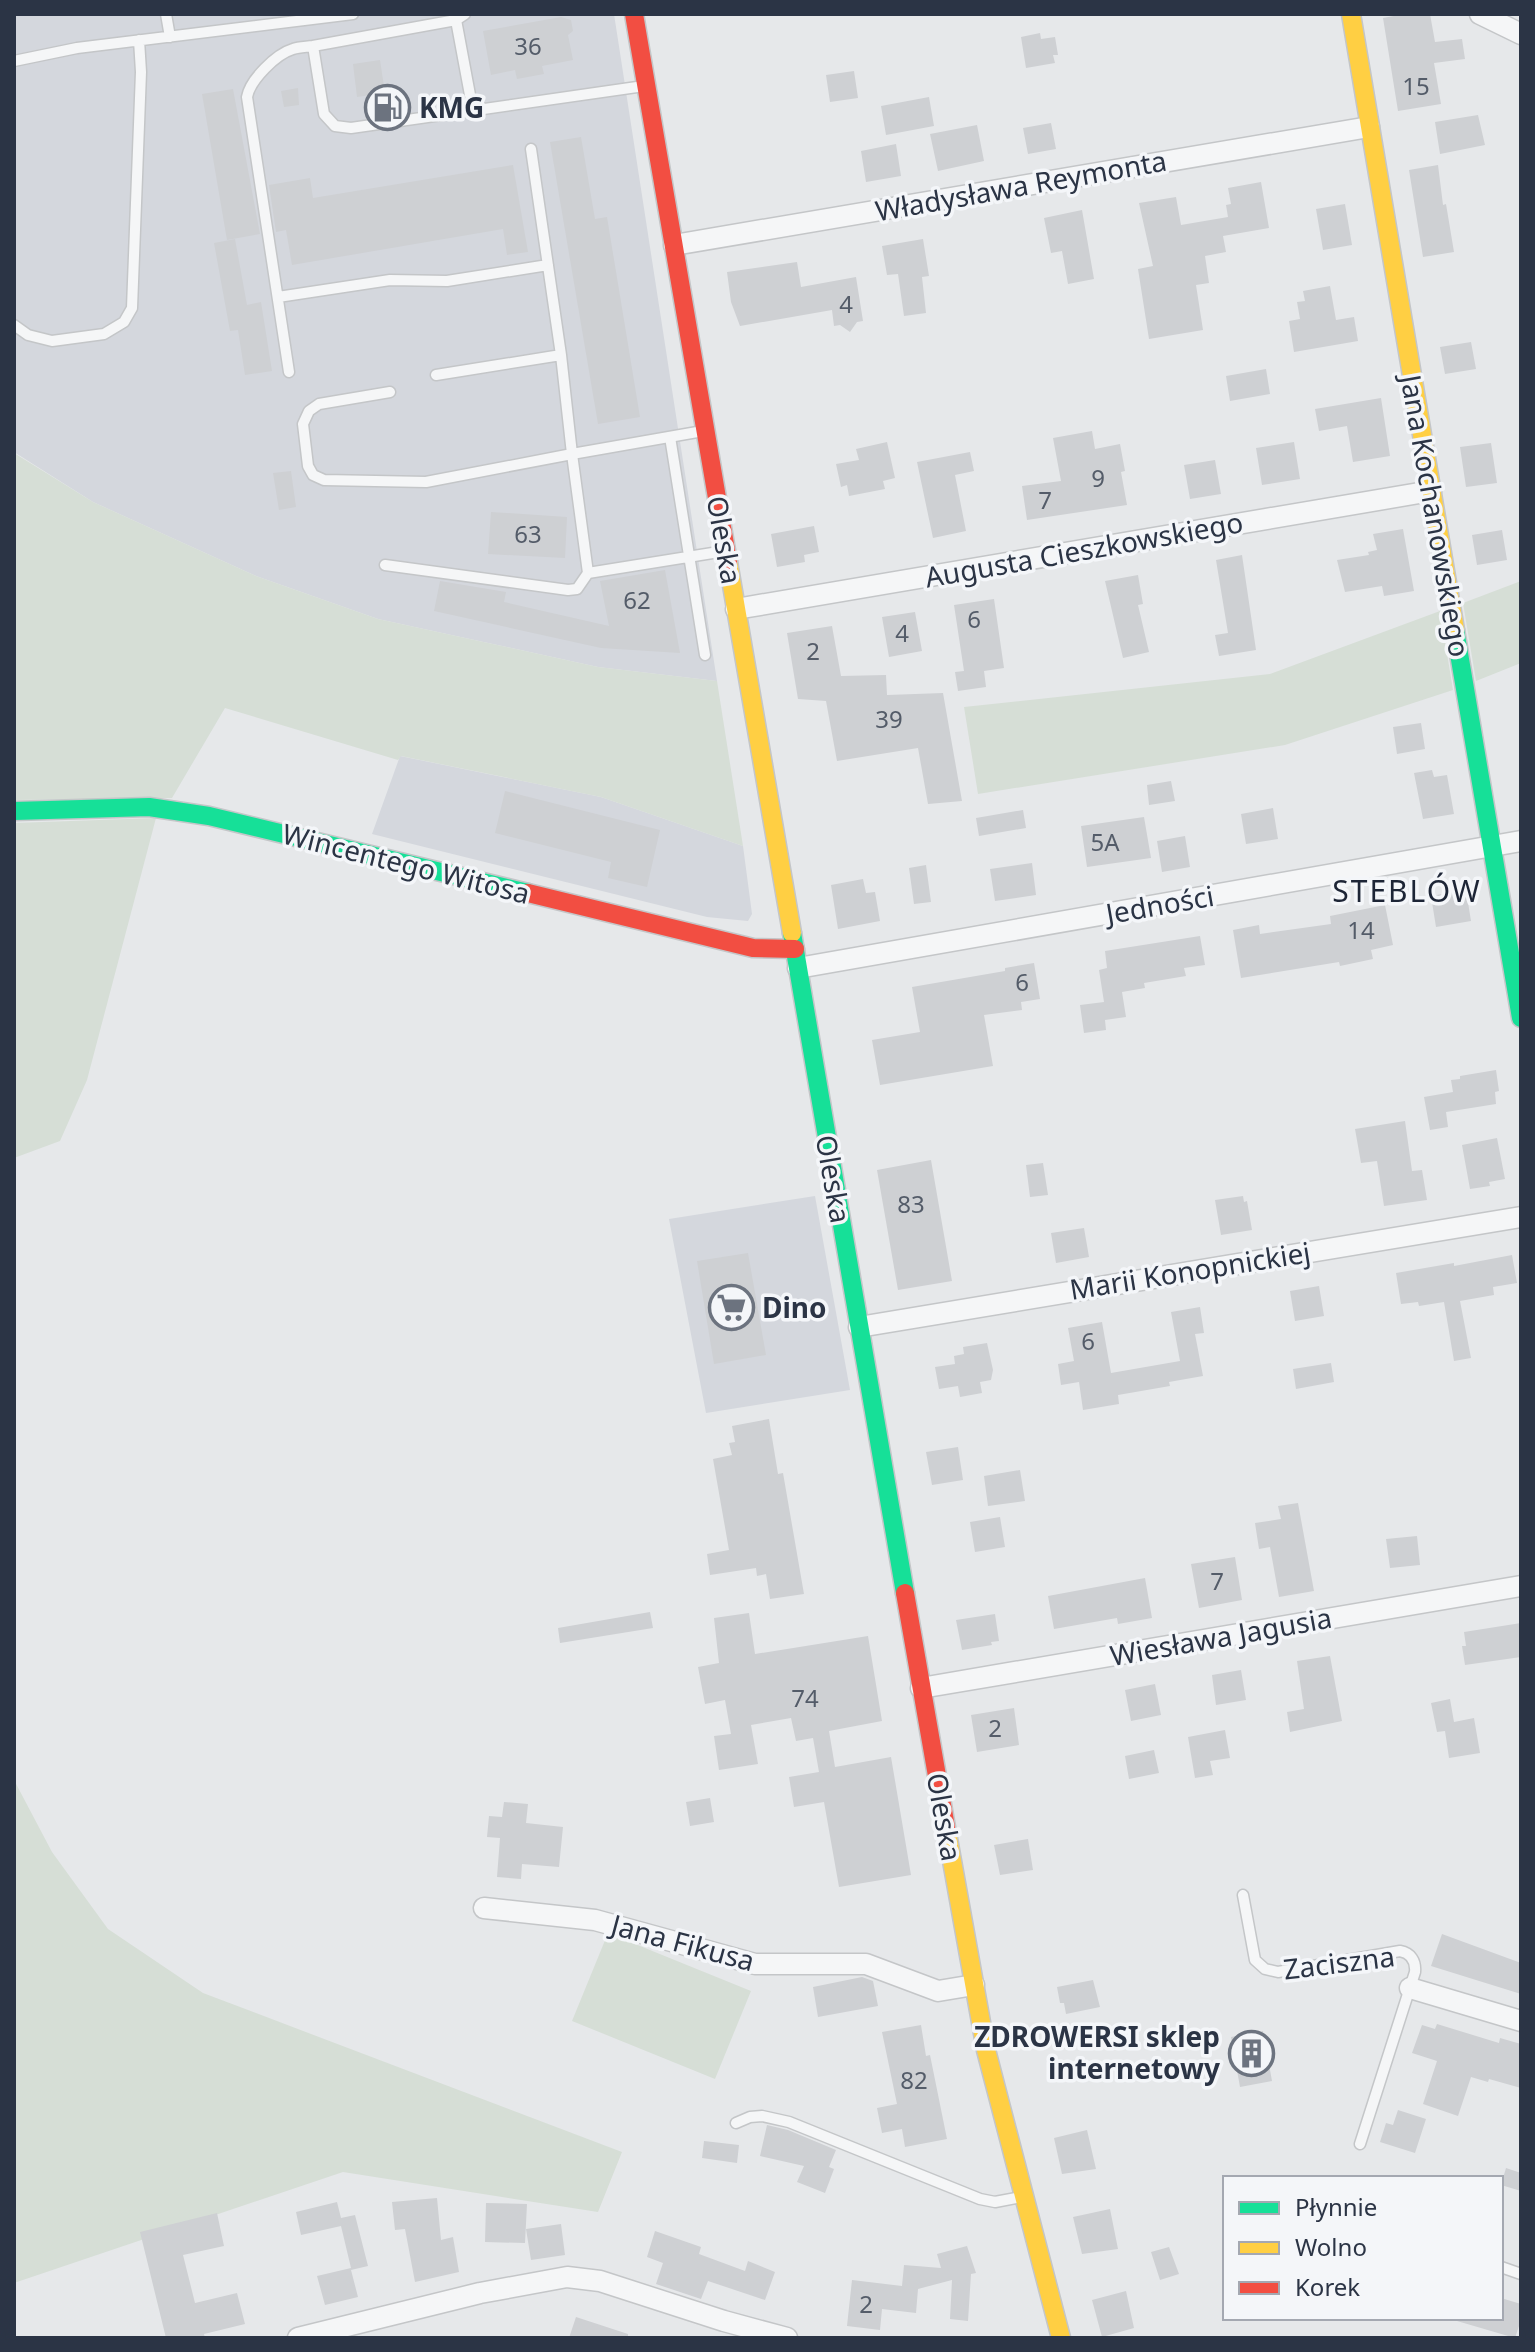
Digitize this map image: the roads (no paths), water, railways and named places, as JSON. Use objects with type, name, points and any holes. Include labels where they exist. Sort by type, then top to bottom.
[{"type":"street","name":"Oleska","points":[[634,14],[974,1985],[986,2050],[1061,2338]]},
{"type":"street","name":"Jana Kochanowskiego","points":[[1351,14],[1521,1018]]},
{"type":"street","points":[[1480,14],[1521,34]]},
{"type":"street","name":"Władysława Reymonta","points":[[674,245],[1369,127]]},
{"type":"street","name":"Augusta Cieszkowskiego","points":[[736,609],[1431,491]]},
{"type":"street","name":"Wincentego Witosa","points":[[14,811],[149,807],[209,816],[797,959]]},
{"type":"street","name":"Jedności","points":[[797,959],[1521,841]]},
{"type":"street","name":"Marii Konopnickiej","points":[[859,1327],[1521,1217]]},
{"type":"street","name":"Wiesława Jagusia","points":[[921,1688],[1521,1586]]},
{"type":"street","name":"Jana Fikusa","points":[[484,1908],[595,1920],[755,1964],[866,1964],[938,1991],[974,1985]]},
{"type":"street","name":"Zaciszna","points":[[1410,1988],[1521,2021]]},
{"type":"street","points":[[298,2338],[480,2293],[567,2277],[600,2281],[787,2338]]},
{"type":"lane","points":[[166,14],[170,37]]},
{"type":"lane","points":[[14,60],[77,48],[353,14]]},
{"type":"lane","points":[[289,372],[247,97],[249,86],[290,49],[461,17],[473,111]]},
{"type":"lane","points":[[14,325],[28,335],[52,341],[91,336],[104,334],[124,322],[132,308],[141,72],[139,40]]},
{"type":"lane","points":[[313,46],[324,114],[335,126],[351,128],[646,86]]},
{"type":"lane","points":[[385,565],[568,590],[577,589],[588,573],[531,149]]},
{"type":"lane","points":[[278,297],[390,280],[447,281],[548,265]]},
{"type":"lane","points":[[436,375],[561,355]]},
{"type":"lane","points":[[390,392],[319,404],[309,411],[303,424],[308,466],[313,475],[324,480],[426,482],[705,430]]},
{"type":"lane","points":[[670,437],[705,655]]},
{"type":"lane","points":[[588,573],[727,551]]},
{"type":"lane","name":"Zaciszna","points":[[1243,1895],[1255,1960],[1265,1969],[1278,1972],[1400,1951],[1414,1961],[1415,1972],[1360,2144]]},
{"type":"lane","points":[[736,2123],[750,2117],[774,2118],[836,2139],[980,2199],[995,2202],[1023,2197]]},
{"type":"place","name":"KMG","points":[[388,108]]},
{"type":"place","name":"Dino","points":[[731,1308]]},
{"type":"place","name":"ZDROWERSI sklep internetowy","points":[[1251,2053]]},
{"type":"district","name":"STEBLÓW","points":[[1407,892]]}]
